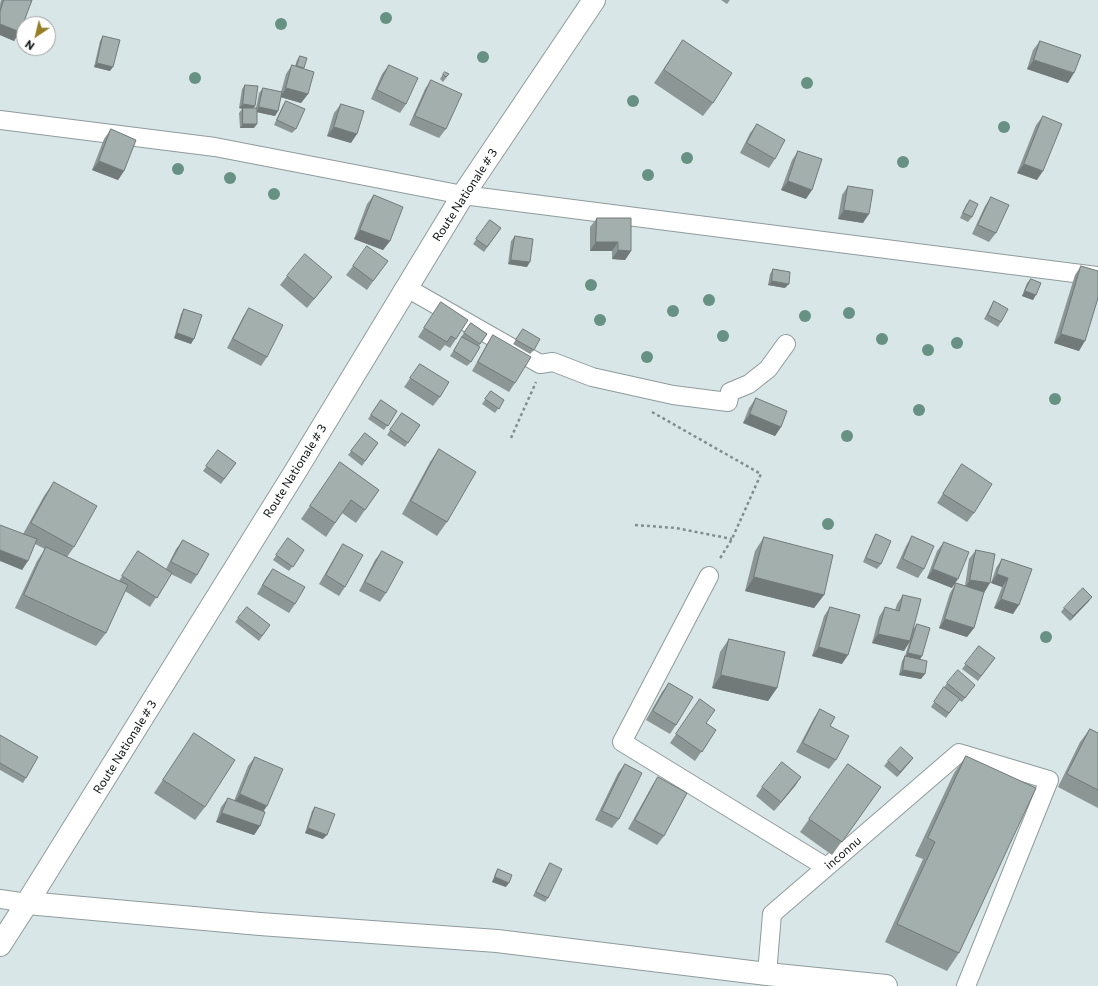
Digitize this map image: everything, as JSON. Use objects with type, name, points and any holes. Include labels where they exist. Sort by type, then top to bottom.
[{"type":"main road","name":"Route Nationale # 3","points":[[0,945],[28,903],[295,472],[463,195],[594,0]]},
{"type":"main road","points":[[28,903],[260,924],[497,941],[767,974],[886,986]]},
{"type":"street","points":[[0,120],[215,147],[463,195],[1098,276]]},
{"type":"street","points":[[407,288],[540,364],[553,362],[592,377],[673,395],[728,402],[730,392],[749,384],[768,369],[786,344]]},
{"type":"street","points":[[709,576],[622,742],[826,868]]},
{"type":"street","name":"inconnu","points":[[767,974],[772,914],[959,753],[1049,780],[966,986]]},
{"type":"street","points":[[0,899],[28,903]]},
{"type":"path","points":[[511,438],[536,380]]},
{"type":"path","points":[[646,408],[761,474],[732,539],[709,576]]},
{"type":"path","points":[[635,525],[676,528],[732,539]]},
{"type":"building","points":[[4,0],[32,0],[26,16],[16,16],[16,30],[0,24],[0,12]]},
{"type":"building","points":[[103,36],[120,40],[113,67],[97,63]]},
{"type":"building","points":[[683,40],[732,73],[713,103],[664,70]]},
{"type":"building","points":[[1040,41],[1081,55],[1074,73],[1034,60]]},
{"type":"building","points":[[300,56],[307,58],[304,68],[297,66]]},
{"type":"building","points":[[292,65],[314,72],[308,94],[286,88]]},
{"type":"building","points":[[389,65],[418,78],[406,104],[377,90]]},
{"type":"building","points":[[445,72],[449,74],[446,77],[443,74]]},
{"type":"building","points":[[431,80],[462,94],[446,129],[415,116]]},
{"type":"building","points":[[245,85],[258,86],[255,106],[243,104]]},
{"type":"building","points":[[263,88],[282,92],[278,111],[259,107]]},
{"type":"building","points":[[286,101],[305,109],[296,129],[277,120]]},
{"type":"building","points":[[341,104],[364,111],[357,134],[334,127]]},
{"type":"building","points":[[243,108],[257,108],[257,124],[243,124]]},
{"type":"building","points":[[1043,116],[1062,124],[1043,171],[1024,164]]},
{"type":"building","points":[[757,124],[785,140],[775,159],[747,143]]},
{"type":"building","points":[[111,129],[136,140],[124,171],[99,161]]},
{"type":"building","points":[[798,151],[822,159],[812,190],[788,181]]},
{"type":"building","points":[[848,186],[873,190],[869,214],[844,210]]},
{"type":"building","points":[[374,195],[403,207],[390,241],[360,230]]},
{"type":"building","points":[[991,197],[1009,205],[996,233],[978,225]]},
{"type":"building","points":[[970,200],[978,204],[972,217],[963,213]]},
{"type":"building","points":[[597,218],[631,218],[631,251],[618,250],[618,242],[596,242]]},
{"type":"building","points":[[490,220],[501,228],[487,247],[476,239]]},
{"type":"building","points":[[515,236],[533,239],[530,262],[511,260]]},
{"type":"building","points":[[367,246],[388,261],[373,281],[353,266]]},
{"type":"building","points":[[305,254],[332,277],[314,299],[287,276]]},
{"type":"building","points":[[1081,266],[1098,271],[1098,298],[1085,341],[1061,334]]},
{"type":"building","points":[[773,269],[790,272],[789,284],[772,281]]},
{"type":"building","points":[[1031,279],[1041,283],[1036,295],[1025,291]]},
{"type":"building","points":[[994,301],[1008,309],[1001,322],[988,315]]},
{"type":"building","points":[[441,302],[468,320],[456,339],[451,336],[447,342],[424,328]]},
{"type":"building","points":[[249,308],[283,325],[267,357],[233,339]]},
{"type":"building","points":[[184,309],[202,315],[194,339],[177,333]]},
{"type":"building","points":[[471,323],[487,334],[480,344],[464,333]]},
{"type":"building","points":[[523,329],[540,339],[534,350],[516,340]]},
{"type":"building","points":[[493,335],[531,357],[515,383],[478,362]]},
{"type":"building","points":[[462,337],[480,347],[471,362],[454,351]]},
{"type":"building","points":[[420,364],[449,382],[440,397],[410,378]]},
{"type":"building","points":[[491,391],[504,400],[499,409],[485,399]]},
{"type":"building","points":[[756,398],[787,411],[781,427],[750,414]]},
{"type":"building","points":[[381,400],[397,411],[388,426],[371,415]]},
{"type":"building","points":[[402,413],[420,425],[408,443],[390,430]]},
{"type":"building","points":[[365,433],[378,443],[365,461],[351,451]]},
{"type":"building","points":[[439,449],[476,472],[447,522],[411,501]]},
{"type":"building","points":[[218,450],[236,463],[224,479],[206,466]]},
{"type":"building","points":[[340,462],[379,490],[365,510],[351,500],[335,523],[310,506]]},
{"type":"building","points":[[962,464],[992,484],[974,513],[943,494]]},
{"type":"building","points":[[54,482],[97,506],[74,547],[31,523]]},
{"type":"building","points":[[0,525],[37,539],[28,561],[0,550]]},
{"type":"building","points":[[876,534],[891,541],[881,564],[866,558]]},
{"type":"building","points":[[912,536],[934,546],[924,569],[903,559]]},
{"type":"building","points":[[764,537],[833,555],[824,595],[754,577]]},
{"type":"building","points":[[288,538],[304,550],[293,567],[276,555]]},
{"type":"building","points":[[183,540],[209,554],[197,575],[171,562]]},
{"type":"building","points":[[944,542],[969,552],[958,579],[933,569]]},
{"type":"building","points":[[343,544],[363,555],[345,587],[326,575]]},
{"type":"building","points":[[46,547],[128,585],[106,633],[24,595]]},
{"type":"building","points":[[976,550],[995,554],[990,583],[970,580]]},
{"type":"building","points":[[138,551],[172,573],[157,598],[122,576]]},
{"type":"building","points":[[382,551],[403,562],[386,593],[365,582]]},
{"type":"building","points":[[1002,559],[1032,569],[1019,605],[1001,599],[1008,578],[997,574]]},
{"type":"building","points":[[273,569],[305,587],[295,604],[263,585]]},
{"type":"building","points":[[956,583],[984,592],[974,628],[945,619]]},
{"type":"building","points":[[1083,588],[1092,597],[1073,616],[1064,608]]},
{"type":"building","points":[[903,595],[921,599],[910,641],[878,634],[885,607],[899,611]]},
{"type":"building","points":[[247,607],[270,625],[262,636],[238,618]]},
{"type":"building","points":[[830,607],[860,615],[848,655],[819,647]]},
{"type":"building","points":[[917,624],[930,628],[922,656],[908,653]]},
{"type":"building","points":[[729,639],[785,652],[777,688],[721,675]]},
{"type":"building","points":[[979,646],[995,658],[981,676],[965,664]]},
{"type":"building","points":[[905,656],[927,661],[925,674],[903,670]]},
{"type":"building","points":[[958,670],[975,685],[965,698],[947,683]]},
{"type":"building","points":[[669,683],[693,697],[676,725],[653,711]]},
{"type":"building","points":[[944,687],[960,699],[949,713],[934,702]]},
{"type":"building","points":[[700,699],[715,710],[706,723],[716,730],[702,752],[676,734]]},
{"type":"building","points":[[820,709],[835,717],[830,726],[849,736],[836,760],[803,743]]},
{"type":"building","points":[[1090,729],[1098,733],[1098,790],[1067,774]]},
{"type":"building","points":[[194,733],[235,760],[205,807],[163,780]]},
{"type":"building","points":[[0,735],[38,757],[26,778],[0,763]]},
{"type":"building","points":[[901,747],[913,758],[900,772],[888,761]]},
{"type":"building","points":[[966,756],[1036,788],[959,953],[897,924],[935,842],[928,838]]},
{"type":"building","points":[[255,757],[283,769],[267,806],[240,794]]},
{"type":"building","points":[[782,762],[801,777],[781,802],[762,787]]},
{"type":"building","points":[[625,764],[642,773],[619,819],[602,811]]},
{"type":"building","points":[[848,764],[881,787],[842,842],[809,819]]},
{"type":"building","points":[[658,777],[687,793],[664,836],[635,820]]},
{"type":"building","points":[[228,798],[265,812],[260,826],[222,813]]},
{"type":"building","points":[[315,807],[335,814],[327,835],[308,828]]},
{"type":"building","points":[[550,863],[562,869],[548,898],[536,892]]},
{"type":"building","points":[[498,869],[512,875],[509,883],[495,877]]}]
